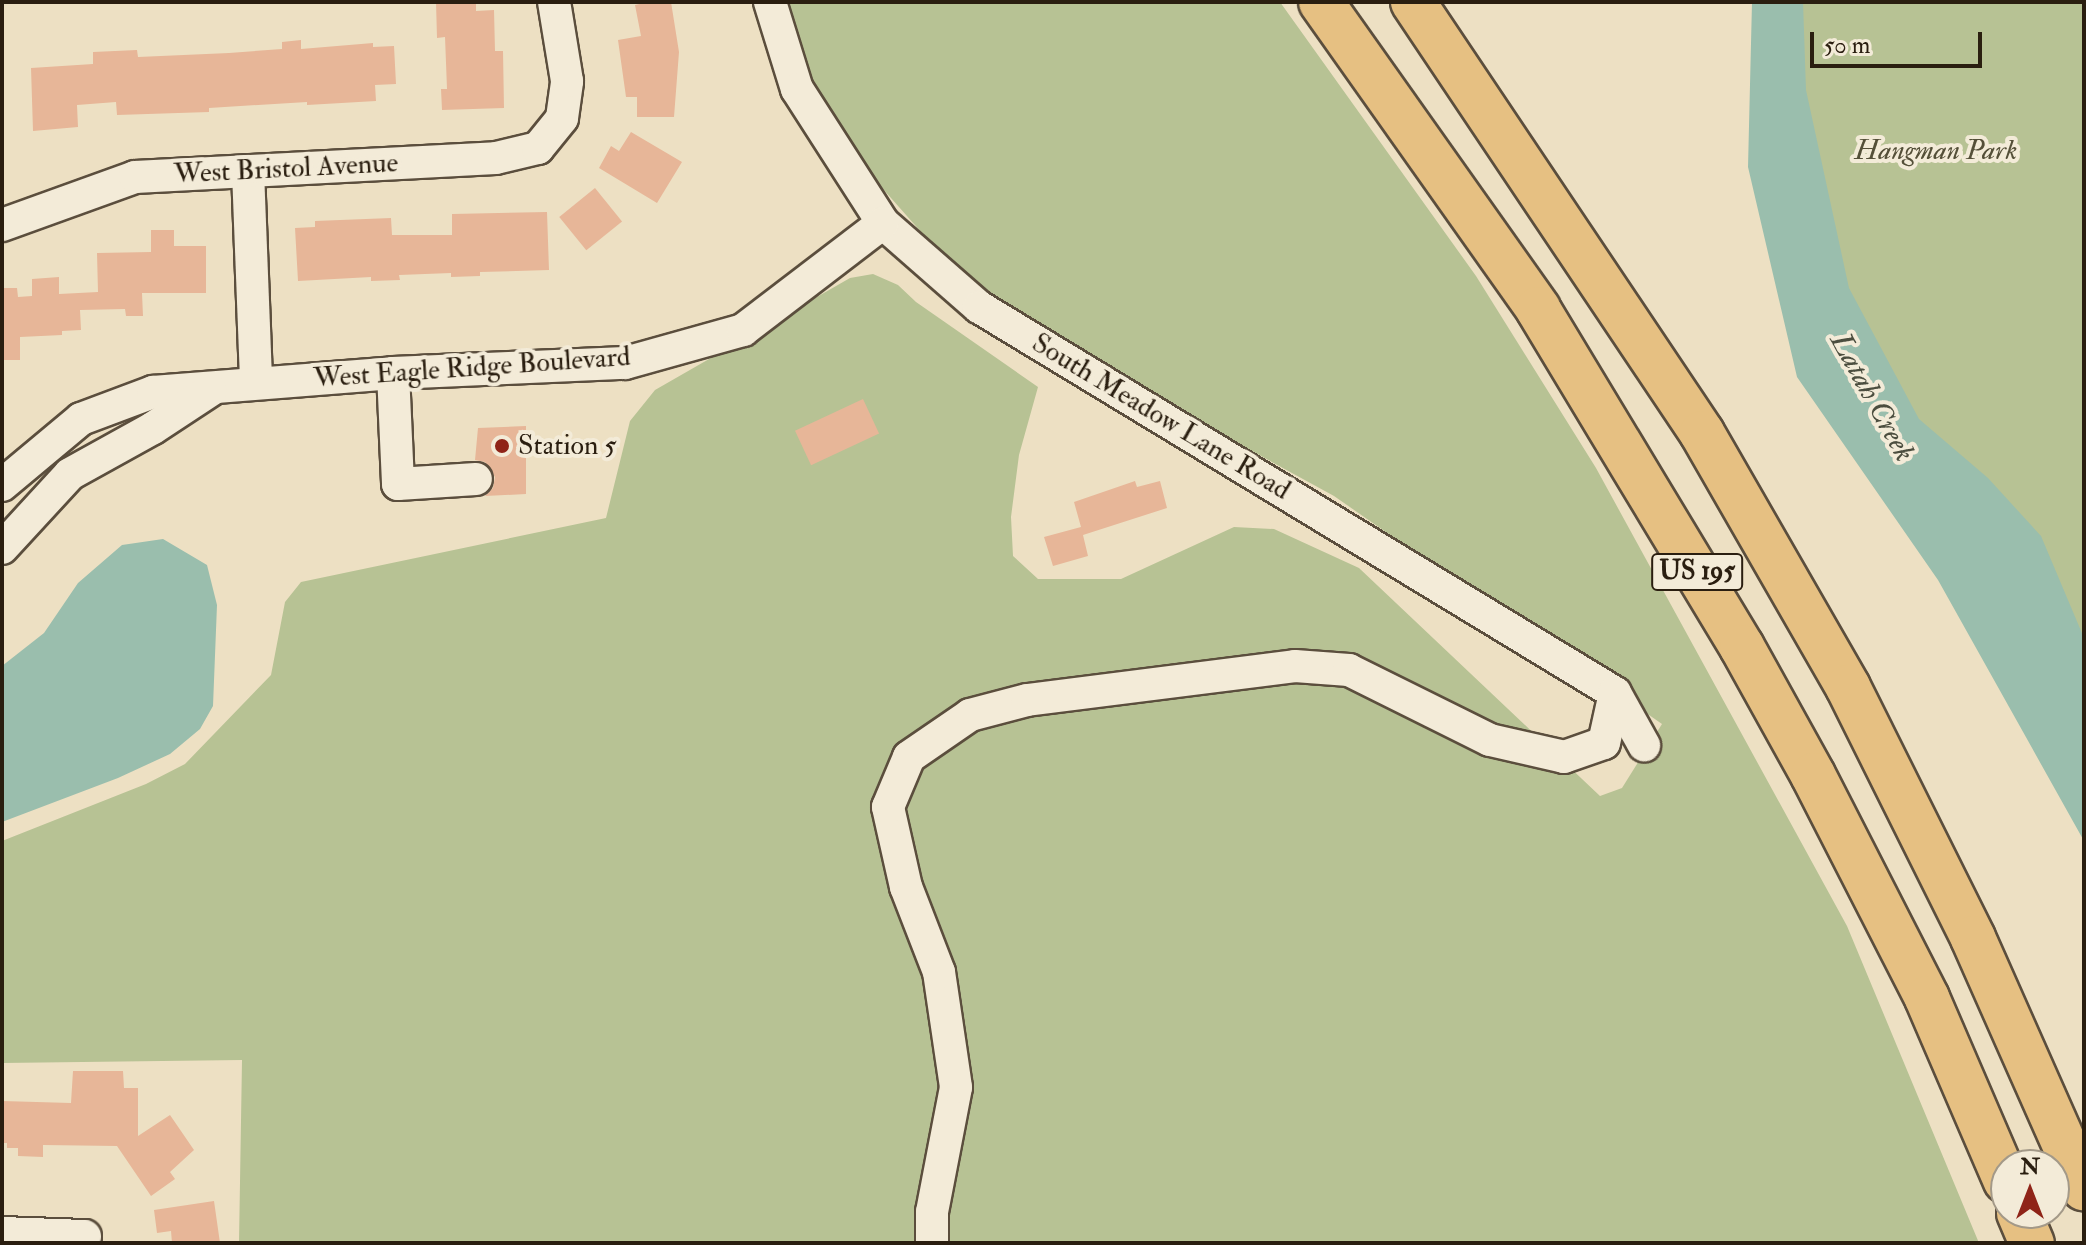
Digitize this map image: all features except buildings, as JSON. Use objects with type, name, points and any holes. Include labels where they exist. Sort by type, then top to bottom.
[{"type":"highway","name":"US 195","points":[[1321,2],[1538,309],[1742,647],[1813,775],[1927,998],[1992,1149]]},
{"type":"highway","name":"US 195","points":[[1413,2],[1702,433],[1848,687],[1973,938],[2084,1189]]},
{"type":"street","name":"West Bristol Avenue","points":[[2,225],[135,177],[496,158],[538,148],[562,118],[567,81],[554,2]]},
{"type":"street","name":"South Meadow Lane Road","points":[[770,2],[797,89],[883,223],[979,307],[1615,693],[1644,745]]},
{"type":"street","points":[[248,171],[256,382]]},
{"type":"street","name":"West Eagle Ridge Boulevard","points":[[2,485],[81,419],[153,392],[393,373],[625,363],[743,330],[883,223]]},
{"type":"street","points":[[393,373],[398,484],[476,479]]},
{"type":"street","name":"West Eagle Ridge Boulevard","points":[[2,548],[70,474],[153,428],[214,389]]},
{"type":"street","points":[[932,1243],[932,1212],[956,1087],[939,972],[906,887],[888,807],[909,757],[970,715],[1027,700],[1295,666],[1349,670],[1490,740],[1564,757],[1604,743],[1615,693]]},
{"type":"street","points":[[2,1233],[85,1236]]},
{"type":"green space","points":[[781,2],[1280,2],[1476,276],[1596,468],[1847,926],[1979,1243],[239,1243],[242,1060],[2,1063],[2,841],[146,784],[185,764],[271,675],[285,602],[301,582],[606,518],[630,421],[655,390],[850,278],[873,274],[898,285],[916,302],[1038,387],[1019,455],[1011,517],[1013,556],[1038,579],[1121,579],[1234,527],[1274,529],[1359,568],[1600,796],[1622,788],[1662,724],[1334,496],[1042,336],[953,268],[860,163],[797,51]]},
{"type":"green space","name":"Hangman Park","points":[[1783,2],[2084,2],[2084,748],[1837,348]]},
{"type":"water","name":"Latah Creek","points":[[1752,2],[1803,2],[1806,90],[1849,288],[1919,419],[1988,478],[2041,536],[2084,638],[2084,841],[1938,580],[1797,377],[1748,167]]},
{"type":"water","points":[[163,539],[207,565],[217,605],[213,706],[200,729],[170,754],[118,778],[2,822],[2,666],[44,633],[78,583],[122,545]]},
{"type":"place","name":"Station 5","points":[[502,446]]}]
